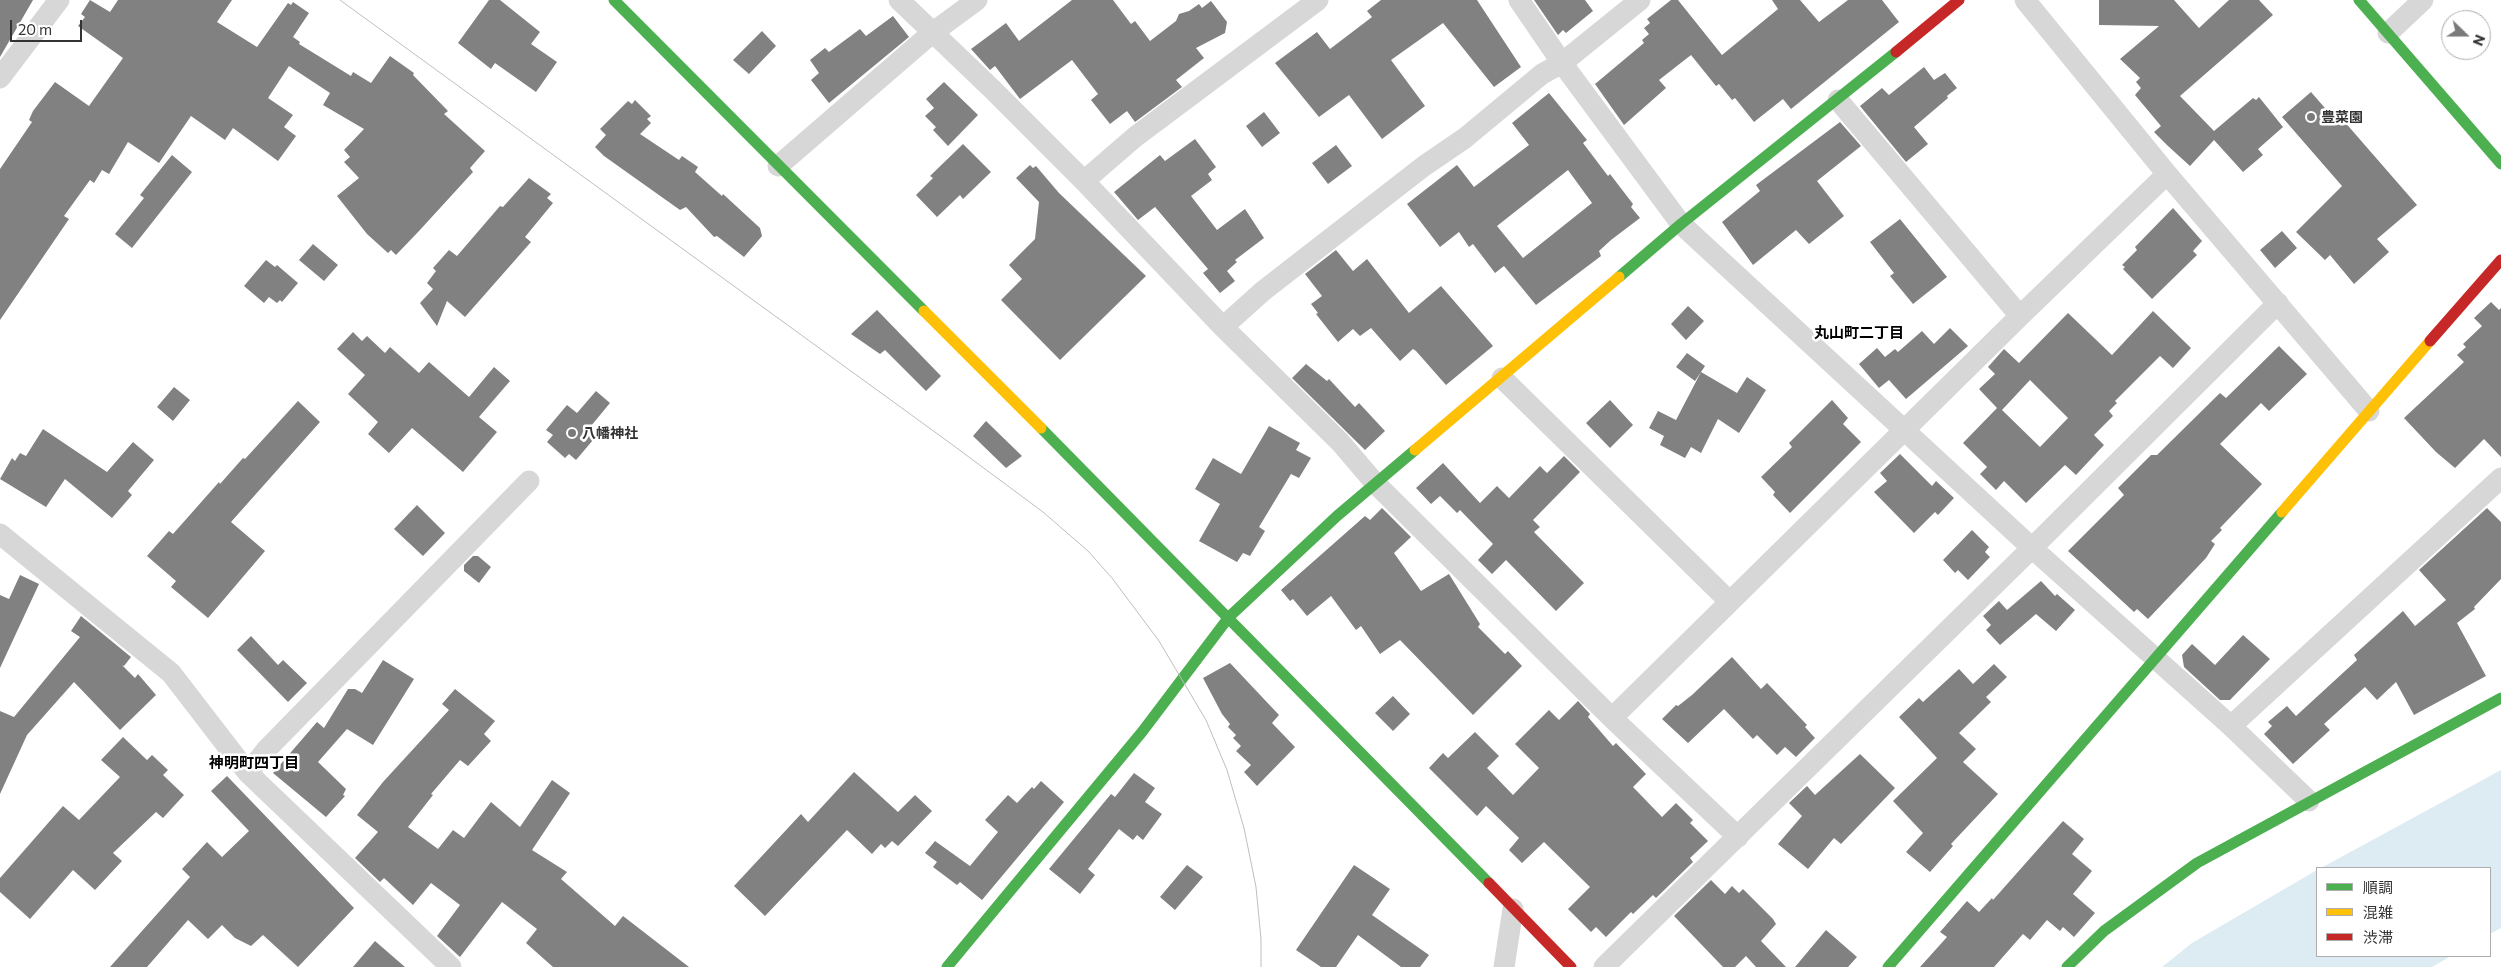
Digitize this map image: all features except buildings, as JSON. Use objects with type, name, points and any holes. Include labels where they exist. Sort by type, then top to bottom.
[{"type":"street","points":[[0,78],[59,0]]},
{"type":"street","points":[[614,0],[1229,617],[1571,967]]},
{"type":"street","points":[[899,0],[1084,181],[1223,326],[1340,442],[1375,483],[1612,718],[1738,837]]},
{"type":"street","points":[[778,166],[932,33],[977,0]]},
{"type":"street","points":[[1084,181],[1135,137],[1318,0]]},
{"type":"street","points":[[1519,0],[1681,224],[2032,548],[2157,658],[2309,801]]},
{"type":"street","points":[[1223,326],[1424,166],[1465,138],[1542,74],[1562,62],[1640,0]]},
{"type":"street","points":[[947,967],[1142,732],[1229,617],[1375,483],[1502,378],[1681,224],[1838,100],[1959,0]]},
{"type":"street","points":[[2025,0],[2167,174],[2369,411]]},
{"type":"street","points":[[2359,0],[2501,164]]},
{"type":"street","points":[[2388,34],[2423,0]]},
{"type":"street","points":[[1838,100],[2020,316]]},
{"type":"street","points":[[1612,718],[1729,601],[2167,174]]},
{"type":"street","points":[[1888,967],[2501,260]]},
{"type":"street","points":[[1604,967],[2032,548],[2278,303]]},
{"type":"street","points":[[1502,378],[1729,601]]},
{"type":"street","points":[[2231,726],[2501,478]]},
{"type":"street","points":[[248,773],[267,749],[529,481]]},
{"type":"street","points":[[0,534],[171,673],[248,773],[451,967]]},
{"type":"street","points":[[2067,967],[2104,931],[2198,863],[2501,698]]},
{"type":"street","points":[[1504,967],[1513,909]]},
{"type":"shaded area","points":[[2501,770],[2501,928],[2491,933],[2491,867],[2323,867]]},
{"type":"shaded area","points":[[2316,871],[2316,957],[2449,957],[2432,967],[2162,967],[2192,943]]},
{"type":"tram line","points":[[340,0],[950,443],[1043,512],[1088,551],[1112,578],[1159,641],[1206,720],[1227,770],[1244,828],[1256,887],[1261,939],[1261,967]]},
{"type":"traffic: fast","points":[[614,0],[924,311]]},
{"type":"traffic: fast","points":[[2359,0],[2501,164]]},
{"type":"traffic: fast","points":[[1619,277],[1681,224],[1896,52]]},
{"type":"traffic: fast","points":[[1041,428],[1489,883]]},
{"type":"traffic: fast","points":[[947,967],[1142,732],[1229,617],[1337,516],[1415,450]]},
{"type":"traffic: fast","points":[[1888,967],[2282,512]]},
{"type":"traffic: fast","points":[[2067,967],[2104,931],[2197,863],[2501,698]]},
{"type":"traffic: slow","points":[[1415,450],[1619,277]]},
{"type":"traffic: slow","points":[[924,311],[1041,428]]},
{"type":"traffic: slow","points":[[2282,512],[2430,341]]},
{"type":"traffic: jam","points":[[1896,52],[1959,0]]},
{"type":"traffic: jam","points":[[2430,341],[2501,260]]},
{"type":"traffic: jam","points":[[1489,883],[1571,967]]},
{"type":"place","name":"豊菜園","points":[[2311,117]]},
{"type":"place","name":"八幡神社","points":[[572,433]]},
{"type":"district","name":"丸山町二丁目","points":[[1859,333]]},
{"type":"district","name":"神明町四丁目","points":[[254,763]]}]
